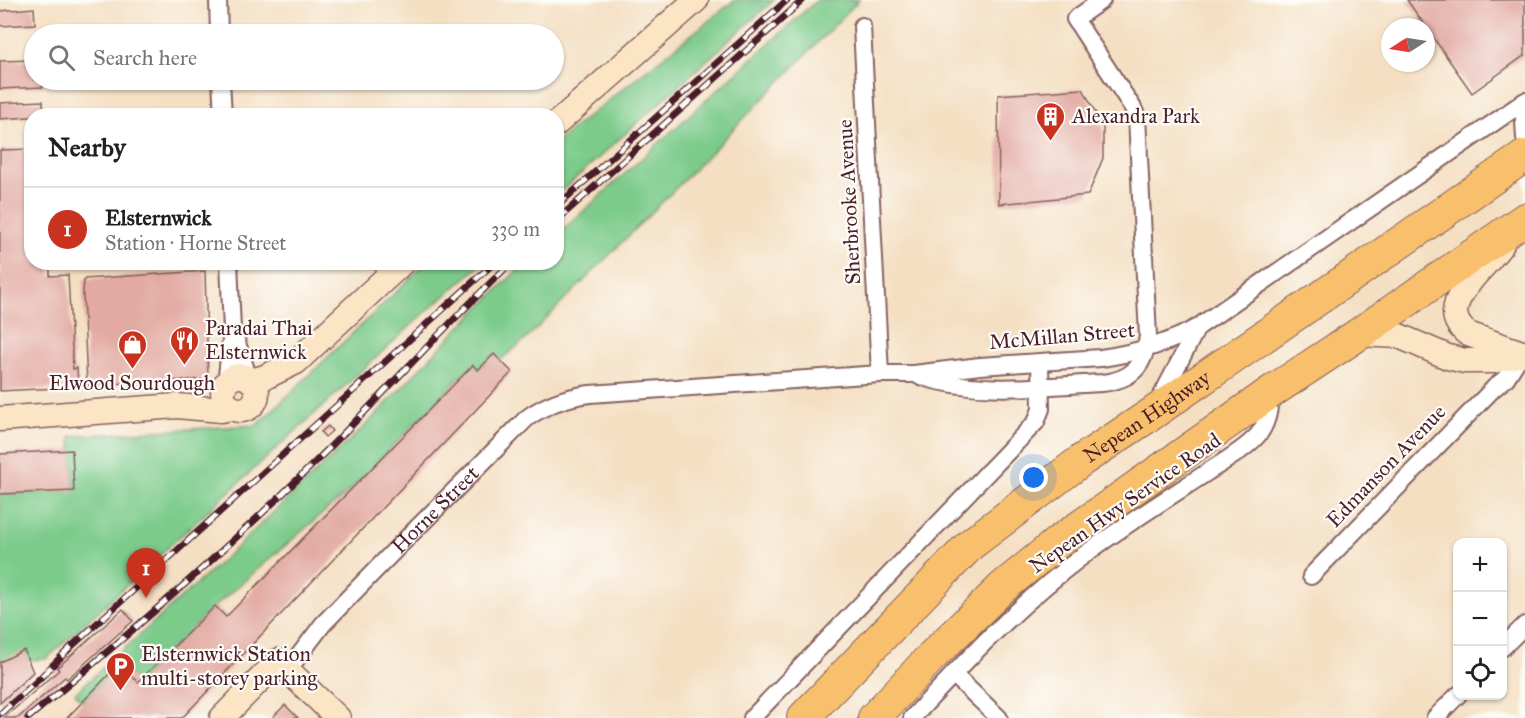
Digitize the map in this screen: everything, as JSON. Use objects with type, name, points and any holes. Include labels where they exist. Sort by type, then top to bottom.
[{"type":"highway","name":"Nepean Highway","points":[[803,718],[971,544],[1082,460],[1525,156]]},
{"type":"highway","points":[[874,718],[946,642],[1003,587],[1058,542],[1271,392],[1522,221]]},
{"type":"street","points":[[218,0],[219,24]]},
{"type":"street","points":[[564,117],[696,0]]},
{"type":"street","points":[[1102,0],[1075,19],[1137,117],[1148,328],[1146,349],[1180,337],[1198,327],[1524,102]]},
{"type":"street","name":"Sherbrooke Avenue","points":[[862,26],[880,374]]},
{"type":"street","points":[[222,90],[223,108]]},
{"type":"street","points":[[1524,102],[1525,138]]},
{"type":"street","points":[[1492,348],[1466,333],[1458,324],[1455,311],[1458,299],[1467,285],[1522,221]]},
{"type":"street","points":[[229,270],[232,330],[240,391]]},
{"type":"street","points":[[0,419],[177,406],[240,391],[296,362],[394,270]]},
{"type":"street","points":[[1153,413],[1198,327]]},
{"type":"street","points":[[232,330],[240,391]]},
{"type":"street","points":[[1359,334],[1399,336],[1425,347],[1444,338],[1523,353]]},
{"type":"street","points":[[1492,348],[1494,388]]},
{"type":"street","name":"McMillan Street","points":[[553,402],[590,394],[880,374],[914,374],[980,366],[1101,358],[1146,349],[1143,359],[1135,370],[1117,381],[1002,388],[971,387],[939,382],[914,374]]},
{"type":"street","name":"Edmanson Avenue","points":[[1311,576],[1506,378],[1523,353]]},
{"type":"street","points":[[752,718],[1036,422],[1041,409],[1040,362]]},
{"type":"street","name":"Nepean Hwy Service Road","points":[[912,718],[1018,609],[1085,554],[1228,458],[1258,435],[1265,425],[1271,392]]},
{"type":"street","name":"Horne Street","points":[[222,718],[283,665],[521,423],[553,402]]},
{"type":"street","points":[[1505,646],[1525,625]]},
{"type":"street","points":[[283,665],[338,718]]},
{"type":"street","name":"Horne Street","points":[[242,718],[283,665]]},
{"type":"street","points":[[953,674],[999,718]]},
{"type":"street","points":[[1435,718],[1453,700]]},
{"type":"green space","points":[[735,0],[774,0],[564,189],[564,135]]},
{"type":"green space","points":[[817,0],[859,0],[524,341],[500,360],[494,354],[478,370],[472,365],[350,490],[215,606],[138,682],[119,664],[83,702],[75,693],[224,559],[369,422],[518,270],[564,270],[564,229]]},
{"type":"green space","points":[[419,270],[475,270],[428,310],[46,659],[0,662],[0,494],[74,491],[71,436],[257,425]]},
{"type":"building","points":[[1407,0],[1525,0],[1525,55],[1472,93],[1435,40],[1435,18],[1420,18]]},
{"type":"building","points":[[34,8],[35,24],[0,26],[0,11]]},
{"type":"building","points":[[24,60],[24,88],[0,89],[0,61]]},
{"type":"building","name":"Alexandra Park","points":[[1083,89],[1103,127],[1103,158],[1088,195],[999,204],[998,95]]},
{"type":"building","points":[[43,101],[43,108],[24,108],[24,117],[0,119],[0,103]]},
{"type":"building","points":[[24,149],[24,270],[50,270],[50,276],[68,275],[73,369],[77,368],[78,387],[0,391],[0,150]]},
{"type":"building","points":[[205,271],[208,379],[87,385],[84,279]]},
{"type":"building","points":[[494,354],[512,372],[182,718],[67,718],[119,664],[138,682],[215,606],[226,617],[473,365],[478,370]]},
{"type":"building","points":[[328,426],[332,431],[325,437],[321,432]]},
{"type":"building","points":[[72,450],[74,491],[0,494],[0,454]]},
{"type":"building","points":[[123,609],[133,621],[18,718],[4,718],[59,670],[57,668]]},
{"type":"building","points":[[24,650],[33,672],[0,703],[0,662]]},
{"type":"building","points":[[285,705],[298,718],[272,718]]},
{"type":"railway","points":[[564,200],[787,0]]},
{"type":"railway","points":[[564,214],[803,0]]},
{"type":"railway","points":[[0,714],[486,270]]},
{"type":"railway","points":[[28,718],[169,599],[271,505],[504,270]]},
{"type":"place","name":"Alexandra Park","points":[[1051,142]]},
{"type":"place","name":"Paradai Thai Elsternwick","points":[[184,366]]},
{"type":"place","name":"Elwood Sourdough","points":[[132,370]]},
{"type":"place","name":"Elsternwick","points":[[146,598]]},
{"type":"place","name":"Elsternwick Station multi-storey parking","points":[[120,692]]}]
